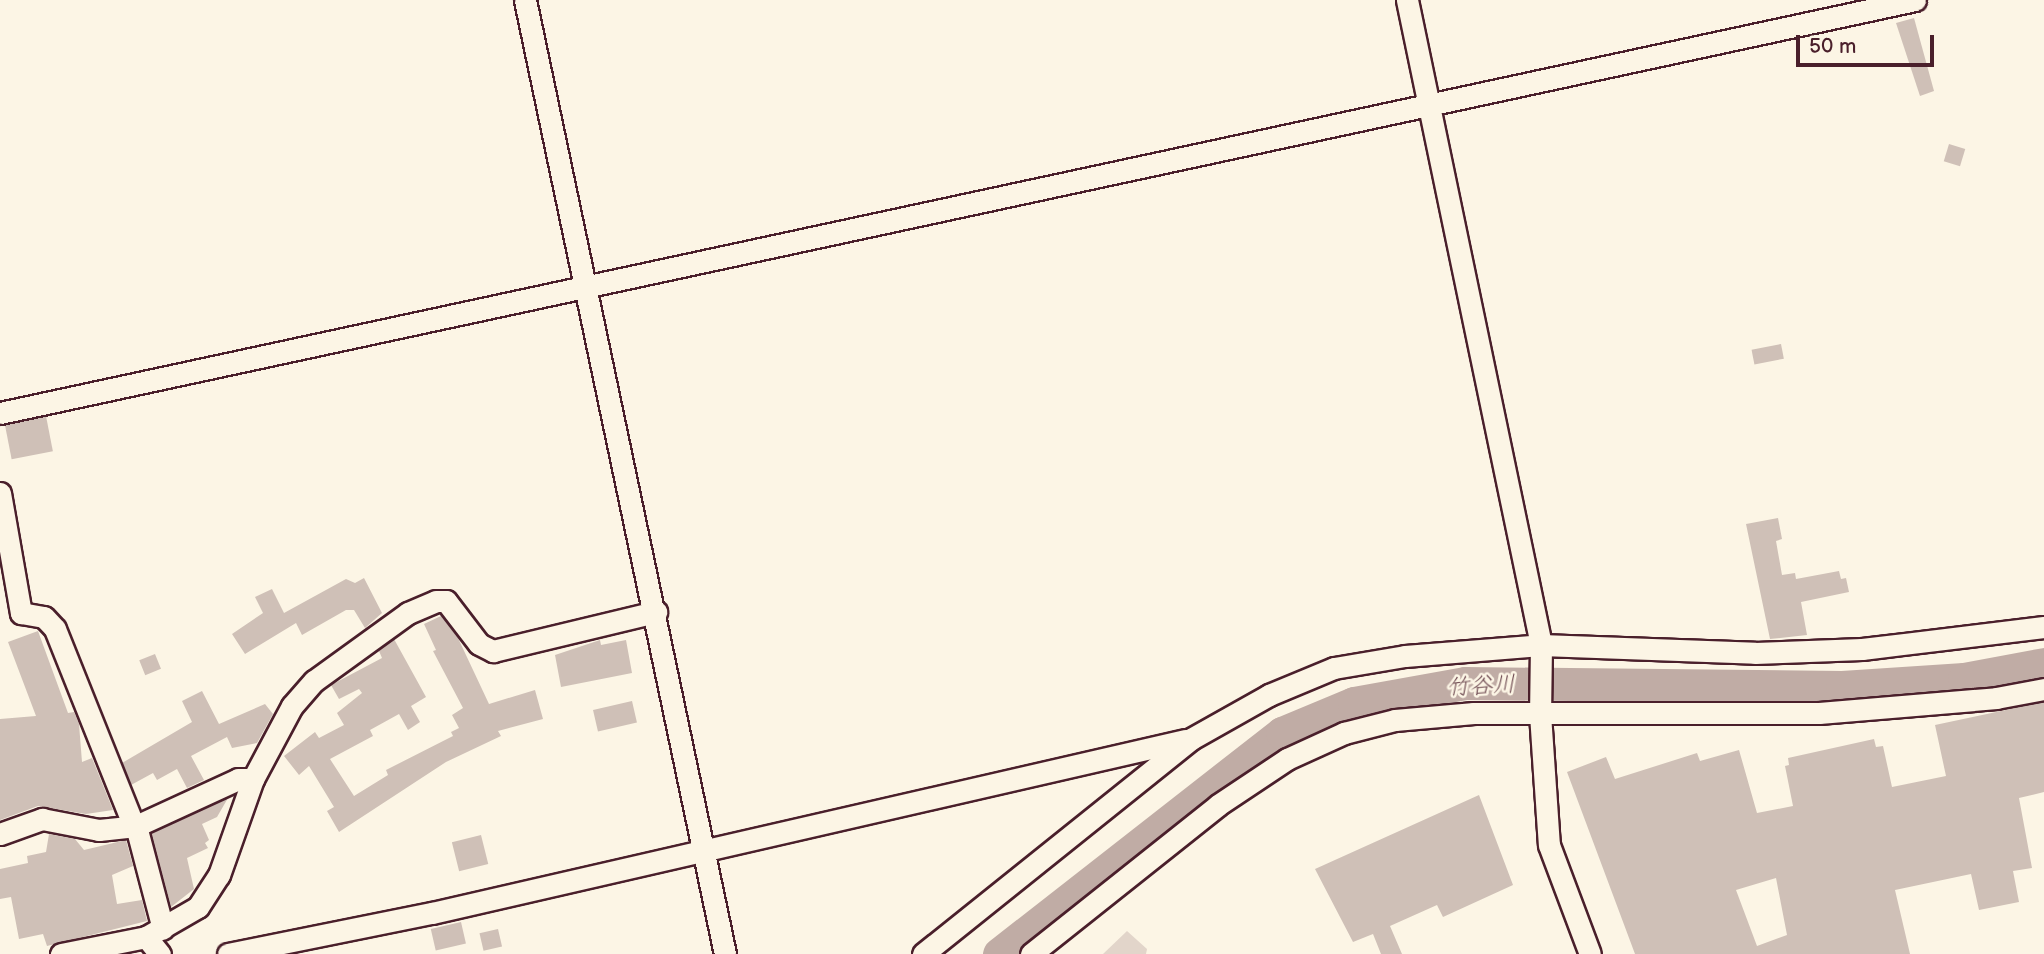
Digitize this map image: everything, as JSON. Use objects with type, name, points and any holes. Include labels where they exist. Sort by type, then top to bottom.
[{"type":"street","points":[[525,0],[656,612],[725,954]]},
{"type":"street","points":[[1406,0],[1541,651],[1540,709],[1549,845],[1590,954]]},
{"type":"street","points":[[0,413],[587,289],[1915,0]]},
{"type":"street","points":[[0,493],[21,613],[44,617],[55,629],[135,827],[160,954]]},
{"type":"street","points":[[61,954],[155,933],[190,913],[211,892],[253,779],[283,719],[303,692],[408,613],[436,601],[446,601],[479,644],[493,652],[656,612]]},
{"type":"street","points":[[923,954],[1191,739],[1269,695],[1334,668],[1405,656],[1541,651],[1755,653],[1862,649],[2044,627]]},
{"type":"street","points":[[1031,954],[1218,805],[1287,759],[1344,733],[1395,720],[1474,713],[1540,709],[1818,713],[1996,698],[2044,689]]},
{"type":"street","points":[[228,954],[705,852],[1191,739]]},
{"type":"street","points":[[0,834],[42,819],[99,830],[135,827],[238,779],[253,779]]},
{"type":"shaded area","points":[[1127,931],[1147,949],[1146,954],[1103,954]]},
{"type":"building","points":[[1914,18],[1934,91],[1920,96],[1896,23]]},
{"type":"building","points":[[1949,144],[1965,149],[1960,166],[1944,161]]},
{"type":"building","points":[[1781,344],[1784,359],[1754,364],[1752,350]]},
{"type":"building","points":[[46,416],[53,451],[12,459],[5,424]]},
{"type":"building","points":[[1778,518],[1782,539],[1776,541],[1782,575],[1795,573],[1796,579],[1839,571],[1841,579],[1846,578],[1849,592],[1801,602],[1807,635],[1770,639],[1746,524]]},
{"type":"building","points":[[364,578],[382,613],[365,628],[354,610],[346,610],[302,635],[296,623],[245,654],[232,634],[263,613],[255,597],[272,589],[284,613],[346,579],[355,583]]},
{"type":"building","points":[[441,616],[458,638],[489,704],[535,690],[543,719],[498,731],[501,736],[446,762],[339,832],[327,811],[334,807],[309,766],[299,775],[284,756],[315,732],[319,738],[344,725],[337,713],[362,693],[359,689],[339,699],[331,685],[382,658],[379,651],[394,639],[426,697],[411,706],[420,722],[408,730],[399,714],[370,730],[373,736],[330,759],[354,796],[388,775],[386,770],[453,736],[451,732],[459,728],[452,715],[463,708],[433,651],[436,650],[424,624]]},
{"type":"building","points":[[38,631],[68,713],[74,712],[79,724],[82,762],[92,758],[113,810],[86,814],[38,806],[0,820],[0,719],[36,716],[8,642]]},
{"type":"building","points":[[600,640],[601,645],[626,640],[632,673],[561,687],[555,655]]},
{"type":"building","points":[[155,654],[161,669],[145,675],[139,660]]},
{"type":"building","points":[[202,691],[219,724],[265,704],[273,714],[257,743],[232,748],[227,737],[191,756],[204,780],[187,788],[177,769],[157,780],[153,773],[131,785],[122,763],[192,722],[182,701]]},
{"type":"building","points":[[632,701],[637,722],[598,731],[593,710]]},
{"type":"building","points":[[2044,702],[2044,792],[2019,798],[2032,868],[2013,871],[2019,902],[1979,910],[1971,874],[1895,890],[1910,954],[1635,954],[1567,772],[1606,757],[1615,779],[1697,753],[1700,761],[1739,750],[1757,813],[1793,806],[1785,766],[1789,765],[1788,758],[1874,739],[1876,747],[1883,746],[1892,787],[1946,776],[1935,725]],"holes":[[[1776,878],[1787,935],[1757,946],[1736,890]]]},
{"type":"building","points":[[1479,795],[1513,885],[1443,917],[1437,905],[1390,926],[1402,954],[1381,954],[1373,934],[1353,942],[1315,869]]},
{"type":"building","points":[[228,798],[217,817],[202,824],[209,840],[205,843],[208,848],[187,858],[194,889],[171,907],[151,833]]},
{"type":"building","points":[[49,834],[75,839],[84,850],[126,840],[133,866],[112,875],[117,904],[142,900],[147,921],[47,946],[43,934],[19,939],[11,897],[0,899],[0,869],[28,863],[27,856],[46,852]]},
{"type":"building","points":[[481,835],[488,864],[459,871],[452,842]]},
{"type":"building","points":[[461,922],[466,943],[436,950],[431,929]]},
{"type":"building","points":[[498,929],[502,947],[484,951],[479,933]]},
{"type":"waterway","name":"竹谷川","points":[[999,954],[1282,733],[1354,703],[1465,683],[1842,687],[1964,679],[2044,664]]}]
